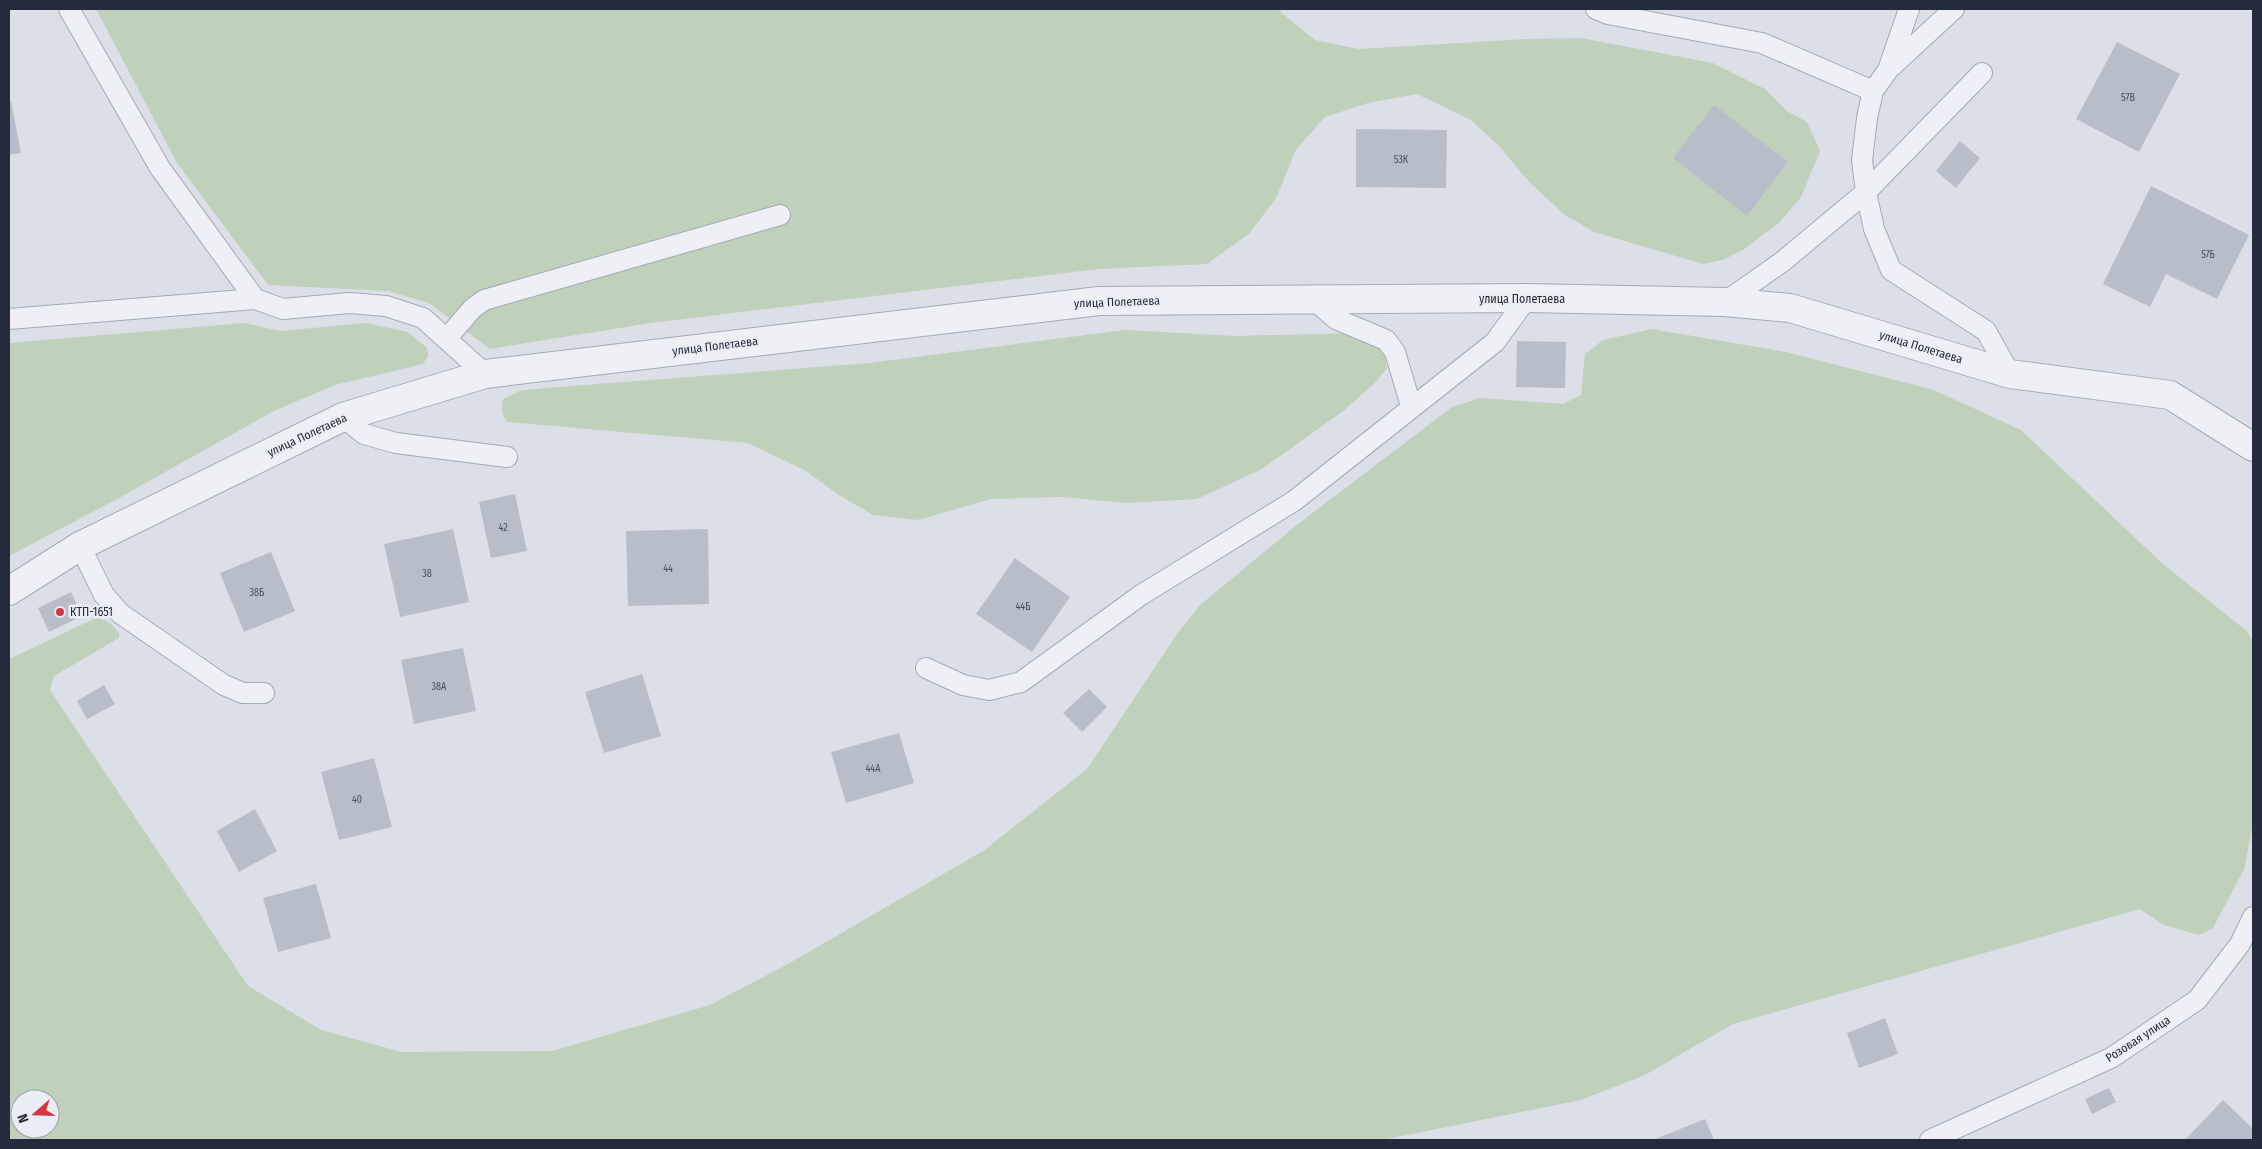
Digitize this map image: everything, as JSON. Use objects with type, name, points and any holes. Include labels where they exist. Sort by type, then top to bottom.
[{"type":"street","name":"улица Полетаева","points":[[9,591],[80,546],[344,417],[485,374],[1099,301],[1527,298],[1725,302],[1790,308],[2010,374],[2170,395],[2253,447]]},
{"type":"lane","points":[[68,9],[160,168],[255,299]]},
{"type":"lane","points":[[1596,9],[1608,14],[1762,43],[1873,91]]},
{"type":"lane","points":[[1888,70],[1909,9]]},
{"type":"lane","points":[[1954,9],[1888,70],[1873,91],[1867,118],[1862,160],[1866,192],[1874,229],[1891,270],[1986,331],[2010,374]]},
{"type":"lane","points":[[1725,302],[1782,262],[1866,192],[1982,73]]},
{"type":"lane","points":[[447,338],[473,308],[484,300],[780,215]]},
{"type":"lane","points":[[926,668],[963,684],[989,690],[1021,682],[1141,595],[1294,501],[1411,406],[1495,342],[1527,298]]},
{"type":"lane","points":[[9,318],[255,299],[283,309],[349,303],[386,306],[422,318],[447,338],[485,374]]},
{"type":"lane","points":[[1314,300],[1336,319],[1386,340],[1395,352],[1411,406]]},
{"type":"lane","points":[[344,417],[364,434],[396,443],[507,457]]},
{"type":"lane","points":[[80,546],[104,595],[120,614],[224,685],[243,693],[264,693]]},
{"type":"lane","name":"Розовая улица","points":[[1930,1140],[2111,1058],[2197,1000],[2240,944],[2253,917]]},
{"type":"green space","points":[[96,9],[1277,9],[1315,40],[1359,49],[1526,39],[1581,38],[1713,63],[1765,89],[1787,111],[1807,122],[1820,151],[1801,197],[1780,222],[1743,250],[1723,260],[1703,264],[1594,232],[1565,215],[1530,183],[1500,147],[1471,120],[1417,94],[1368,103],[1325,117],[1296,150],[1276,198],[1249,234],[1207,264],[1098,269],[651,323],[490,349],[429,303],[387,291],[268,285],[177,163]]},
{"type":"green space","points":[[244,323],[281,331],[366,323],[408,332],[427,348],[428,356],[423,364],[335,385],[274,411],[119,498],[9,556],[9,343]]},
{"type":"green space","points":[[1652,329],[1786,352],[1934,390],[2021,430],[2163,564],[2248,632],[2253,643],[2253,822],[2245,867],[2213,928],[2199,935],[2164,925],[2140,909],[1733,1024],[1645,1075],[1581,1100],[1382,1140],[9,1140],[9,659],[98,617],[111,624],[119,633],[119,638],[54,676],[50,690],[248,986],[321,1030],[402,1052],[552,1051],[710,1005],[788,964],[983,851],[1087,769],[1177,634],[1200,605],[1298,524],[1452,407],[1480,398],[1563,404],[1581,395],[1585,354],[1603,340]]},
{"type":"green space","points":[[1125,330],[1234,336],[1359,333],[1384,349],[1387,368],[1373,385],[1342,412],[1262,469],[1197,499],[1127,503],[1062,497],[991,499],[918,520],[873,515],[839,495],[806,471],[748,443],[508,422],[502,411],[503,399],[519,391],[870,363]]},
{"type":"building","points":[[2117,42],[2180,74],[2139,152],[2076,119]]},
{"type":"building","points":[[11,101],[21,153],[9,155],[9,102]]},
{"type":"building","points":[[1714,105],[1788,162],[1747,216],[1673,158]]},
{"type":"building","points":[[1356,129],[1447,130],[1446,188],[1356,187]]},
{"type":"building","points":[[1960,141],[1980,158],[1956,188],[1936,171]]},
{"type":"building","points":[[2151,186],[2249,235],[2217,299],[2166,274],[2150,307],[2103,284]]},
{"type":"building","points":[[1517,341],[1566,342],[1565,388],[1516,387]]},
{"type":"building","points":[[515,494],[527,551],[491,558],[479,502]]},
{"type":"building","points":[[453,529],[469,602],[400,617],[384,544]]},
{"type":"building","points":[[708,529],[709,604],[628,606],[626,531]]},
{"type":"building","points":[[271,552],[295,611],[244,632],[220,573]]},
{"type":"building","points":[[1015,558],[1070,597],[1032,652],[976,614]]},
{"type":"building","name":"КТП-1651","points":[[71,592],[82,616],[49,632],[38,608]]},
{"type":"building","points":[[463,648],[476,711],[414,724],[401,660]]},
{"type":"building","points":[[642,674],[661,736],[604,753],[585,692]]},
{"type":"building","points":[[104,685],[115,704],[87,719],[77,701]]},
{"type":"building","points":[[1089,689],[1107,707],[1082,732],[1063,713]]},
{"type":"building","points":[[899,733],[914,783],[846,803],[831,752]]},
{"type":"building","points":[[374,758],[392,827],[339,840],[321,772]]},
{"type":"building","points":[[255,809],[277,851],[239,872],[217,831]]},
{"type":"building","points":[[316,884],[331,938],[278,952],[263,898]]},
{"type":"building","points":[[1885,1018],[1898,1054],[1859,1068],[1847,1033]]},
{"type":"building","points":[[2109,1088],[2116,1102],[2092,1114],[2085,1099]]},
{"type":"building","points":[[2223,1100],[2253,1129],[2253,1140],[2185,1140]]},
{"type":"building","points":[[1705,1119],[1714,1140],[1653,1140]]},
{"type":"place","name":"КТП-1651","points":[[60,612]]}]
